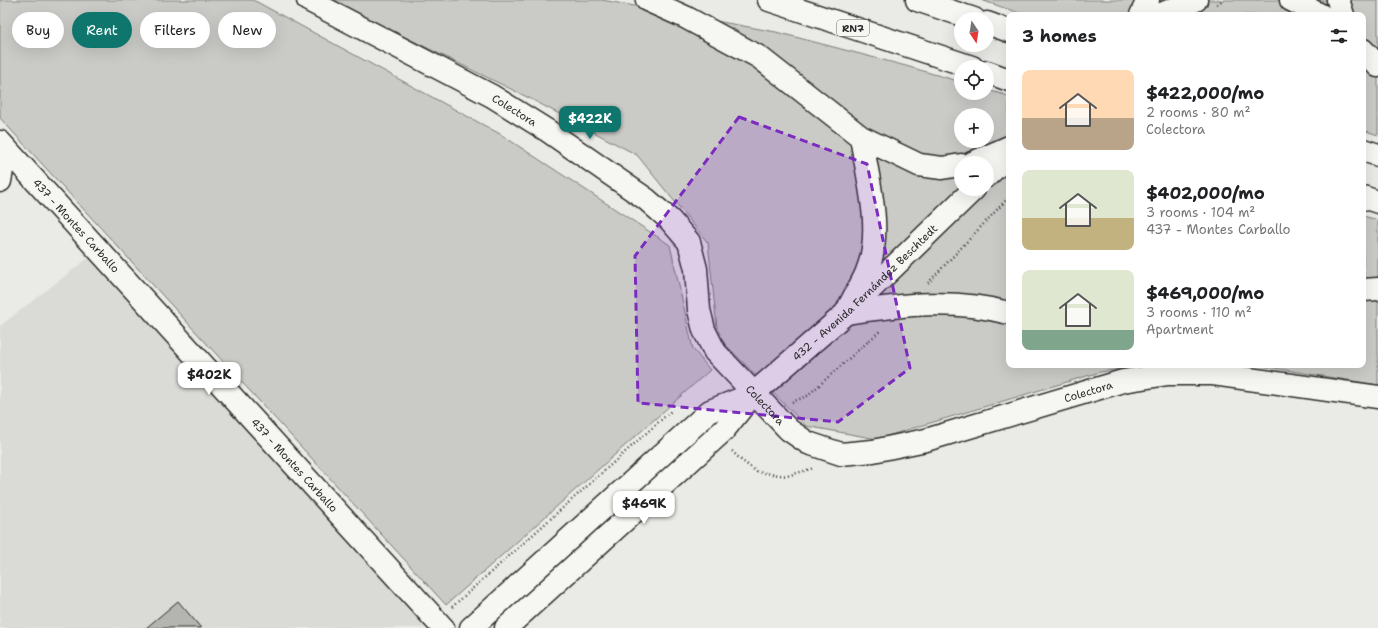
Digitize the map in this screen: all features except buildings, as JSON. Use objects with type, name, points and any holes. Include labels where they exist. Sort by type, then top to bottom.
[{"type":"main road","name":"Colectora","points":[[308,0],[492,96],[548,131],[646,199],[670,220],[689,242],[696,269],[699,310],[707,335],[715,352],[753,394],[789,430],[808,443],[841,454],[873,451],[926,440],[1123,381],[1168,374],[1213,374],[1378,397]]},
{"type":"main road","points":[[647,0],[685,17],[759,57],[861,137],[919,165],[942,168],[954,166]]},
{"type":"main road","name":"RN7","points":[[769,0],[954,61]]},
{"type":"main road","points":[[917,0],[954,13]]},
{"type":"main road","points":[[1142,12],[1148,0]]},
{"type":"main road","points":[[1160,12],[1173,0]]},
{"type":"main road","points":[[1165,12],[1196,0]]},
{"type":"main road","points":[[1291,0],[1315,12]]},
{"type":"main road","points":[[1338,0],[1342,12]]},
{"type":"main road","points":[[994,26],[1006,30]]},
{"type":"main road","points":[[994,75],[1006,79]]},
{"type":"main road","points":[[846,313],[866,273],[875,240],[872,202],[861,137]]},
{"type":"main road","points":[[0,181],[3,145]]},
{"type":"main road","name":"437 - Montes Carballo","points":[[3,145],[440,624]]},
{"type":"main road","points":[[988,156],[1006,148]]},
{"type":"main road","points":[[1366,151],[1378,156]]},
{"type":"main road","points":[[994,169],[1006,158]]},
{"type":"main road","name":"432 - Avenida Fernández Beschtedt","points":[[506,628],[724,430],[753,394],[846,313],[967,196]]},
{"type":"main road","points":[[1366,198],[1378,202]]},
{"type":"main road","points":[[1366,290],[1378,289]]},
{"type":"main road","points":[[846,313],[907,305],[941,303],[992,308],[1006,311]]},
{"type":"main road","name":"432 - Avenida Fernández Beschtedt","points":[[471,628],[710,411],[753,394]]},
{"type":"path","points":[[440,624],[671,412]]},
{"type":"path","points":[[724,430],[730,449],[741,460],[757,472],[787,476],[817,467],[841,454]]},
{"type":"highlighted area","points":[[739,117],[867,164],[910,368],[838,422],[638,403],[635,256]]},
{"type":"shaded area","points":[[0,0],[252,0],[275,12],[218,12],[218,48],[276,48],[276,12],[500,134],[670,245],[693,349],[710,370],[446,605],[0,118]]},
{"type":"shaded area","points":[[330,0],[602,0],[776,32],[906,66],[954,80],[954,100],[994,100],[994,92],[1006,95],[1006,368],[1127,368],[1100,372],[877,439],[806,426],[718,337],[708,243],[637,155],[529,98]]},
{"type":"shaded area","points":[[981,0],[1378,0],[1378,135],[1366,131],[1366,12],[1016,12]]},
{"type":"shaded area","points":[[1366,217],[1378,220],[1378,385],[1273,368],[1366,368]]},
{"type":"shaded area","points":[[91,256],[428,628],[0,628],[0,326]]}]
